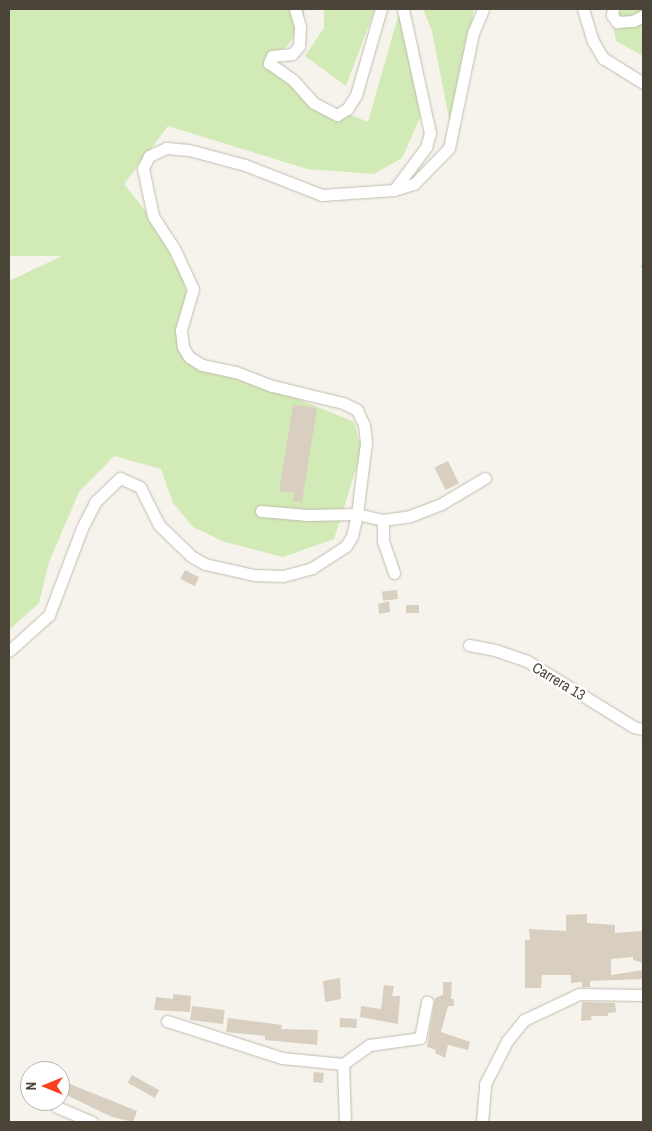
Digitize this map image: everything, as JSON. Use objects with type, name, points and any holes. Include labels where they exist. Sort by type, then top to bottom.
[{"type":"street","points":[[295,9],[300,27],[299,46],[292,54],[272,56],[269,63],[293,80],[314,103],[337,115],[347,109],[356,95],[381,9]]},
{"type":"street","points":[[394,190],[426,148],[430,133],[403,9]]},
{"type":"street","points":[[9,651],[49,615],[82,528],[95,502],[120,478],[140,487],[159,526],[191,556],[205,564],[254,575],[283,576],[312,568],[346,546],[352,536],[357,514],[366,443],[364,425],[356,410],[342,402],[272,386],[235,372],[202,365],[189,357],[183,347],[180,330],[193,289],[176,250],[153,216],[143,168],[149,156],[166,148],[190,150],[245,165],[322,195],[394,190],[421,180],[449,148],[473,33],[483,9]]},
{"type":"street","points":[[583,9],[593,41],[603,58],[643,83]]},
{"type":"street","points":[[614,9],[612,15],[617,22],[632,21],[643,16]]},
{"type":"street","points":[[261,511],[308,515],[357,514],[383,520],[410,516],[441,504],[485,478]]},
{"type":"street","points":[[383,520],[382,541],[394,572]]},
{"type":"street","name":"Carrera 13","points":[[469,645],[495,650],[527,662],[634,726],[643,729]]},
{"type":"street","points":[[482,1122],[483,1092],[489,1073],[507,1041],[524,1020],[540,1010],[579,994],[643,995]]},
{"type":"street","points":[[167,1021],[282,1058],[343,1064],[369,1045],[420,1038],[427,1002]]},
{"type":"street","points":[[343,1064],[345,1122]]},
{"type":"street","points":[[66,1111],[92,1122]]},
{"type":"green space","points":[[9,9],[304,9],[304,25],[275,60],[321,103],[368,122],[400,9],[424,109],[402,158],[374,174],[307,169],[168,126],[124,184],[182,257],[170,257],[181,272],[189,303],[179,347],[204,370],[250,379],[354,422],[362,450],[334,539],[283,557],[225,542],[193,527],[173,503],[161,469],[114,456],[79,492],[49,562],[39,603],[9,630],[9,281],[62,256],[9,256]]},
{"type":"green space","points":[[324,9],[375,9],[346,86],[305,56],[324,28]]},
{"type":"green space","points":[[423,9],[474,9],[452,134],[432,31]]},
{"type":"green space","points":[[610,9],[643,9],[643,56],[616,41]]},
{"type":"building","points":[[293,404],[317,408],[302,502],[293,501],[294,493],[279,491]]},
{"type":"building","points":[[448,461],[459,483],[445,490],[435,468]]},
{"type":"building","points":[[185,570],[199,577],[195,586],[180,579]]},
{"type":"building","points":[[397,590],[398,599],[383,601],[382,592]]},
{"type":"building","points":[[389,601],[390,612],[379,614],[378,604]]},
{"type":"building","points":[[406,605],[419,605],[419,613],[406,613]]},
{"type":"building","points":[[587,914],[587,923],[615,925],[615,933],[643,931],[643,963],[633,960],[633,957],[611,959],[611,975],[643,970],[643,979],[590,981],[590,987],[582,987],[582,982],[571,983],[571,975],[542,975],[541,988],[525,988],[525,940],[530,940],[529,929],[566,931],[566,915]]},
{"type":"building","points":[[340,978],[341,999],[325,1002],[323,981]]},
{"type":"building","points":[[443,982],[452,982],[451,999],[454,999],[454,1006],[448,1006],[441,1032],[470,1042],[468,1050],[448,1045],[445,1058],[435,1053],[436,1050],[427,1047],[435,998],[443,995]]},
{"type":"building","points":[[384,985],[394,986],[392,996],[400,996],[398,1024],[360,1017],[361,1006],[381,1009]]},
{"type":"building","points":[[173,994],[191,996],[190,1012],[154,1010],[156,997],[173,999]]},
{"type":"building","points":[[582,1002],[615,1003],[616,1012],[608,1013],[608,1016],[591,1016],[592,1020],[581,1021]]},
{"type":"building","points":[[192,1006],[225,1010],[223,1024],[190,1020]]},
{"type":"building","points":[[228,1018],[282,1025],[281,1029],[318,1030],[317,1045],[265,1040],[265,1036],[226,1032]]},
{"type":"building","points":[[340,1018],[357,1019],[357,1028],[340,1027]]},
{"type":"building","points":[[314,1072],[324,1073],[323,1083],[313,1082]]},
{"type":"building","points":[[132,1075],[159,1090],[155,1098],[128,1083]]},
{"type":"building","points":[[70,1084],[137,1111],[133,1122],[112,1117],[70,1097]]}]
